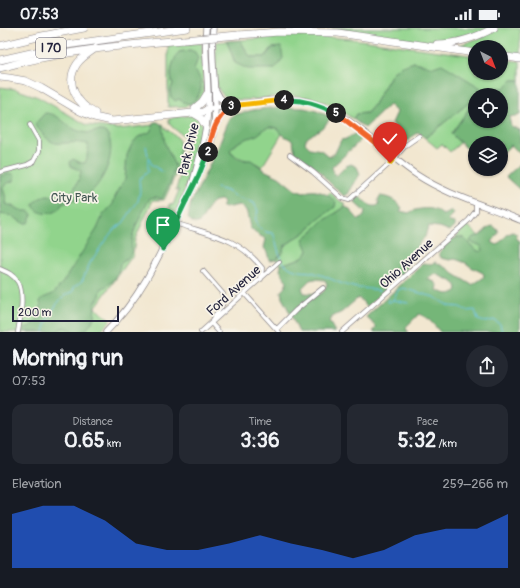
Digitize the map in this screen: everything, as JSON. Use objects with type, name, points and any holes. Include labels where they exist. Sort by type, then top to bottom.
[{"type":"highway","name":"I 70","points":[[0,46],[84,28]]},
{"type":"highway","name":"I 70","points":[[0,60],[66,44],[187,28]]},
{"type":"highway","points":[[279,32],[300,28]]},
{"type":"highway","points":[[421,44],[446,44],[462,41],[494,28]]},
{"type":"highway","points":[[0,68],[28,60],[96,48],[279,32],[338,33],[468,52]]},
{"type":"highway","points":[[96,48],[82,58],[76,65],[72,87],[74,94],[80,103],[87,109],[104,115],[150,115]]},
{"type":"highway","points":[[508,57],[520,59]]},
{"type":"highway","points":[[0,78],[26,81],[94,117],[112,121],[190,111],[203,112],[211,108]]},
{"type":"highway","points":[[190,111],[202,102],[208,94]]},
{"type":"highway","points":[[190,111],[200,117],[205,125]]},
{"type":"main road","points":[[206,28],[205,44],[208,94],[211,108]]},
{"type":"main road","points":[[211,108],[214,87],[213,28]]},
{"type":"main road","points":[[214,87],[219,95],[231,106]]},
{"type":"main road","points":[[211,108],[290,100],[304,101],[319,105],[338,114],[406,168],[427,181],[450,194],[520,220]]},
{"type":"main road","points":[[214,127],[221,116],[231,106]]},
{"type":"main road","name":"Park Drive","points":[[189,194],[197,166],[205,125],[211,108]]},
{"type":"main road","name":"Park Drive","points":[[106,332],[122,315],[144,284],[198,177],[207,157],[214,127],[211,108]]},
{"type":"street","points":[[0,172],[27,165],[34,161],[39,151],[40,141],[30,125]]},
{"type":"street","points":[[290,155],[346,200],[351,198],[390,163],[406,146],[419,136]]},
{"type":"street","name":"Ohio Avenue","points":[[342,332],[469,220],[476,211],[476,204]]},
{"type":"street","points":[[175,223],[197,231],[221,237],[244,249],[253,256],[262,268],[261,279]]},
{"type":"street","name":"Ford Avenue","points":[[201,332],[279,262]]},
{"type":"street","points":[[0,269],[12,275],[18,282],[20,290],[21,313],[18,332]]},
{"type":"street","points":[[203,272],[223,294],[223,303],[211,323],[219,332]]},
{"type":"street","points":[[245,294],[278,331],[323,288]]},
{"type":"green space","points":[[332,28],[520,28],[520,55],[508,53],[508,40],[474,40],[485,36],[479,35],[467,36],[443,42],[398,38]]},
{"type":"green space","points":[[301,35],[352,39],[468,55],[468,80],[508,80],[508,60],[520,61],[520,80],[512,80],[504,88],[480,88],[433,67],[414,62],[393,72],[373,106],[367,113],[356,114],[353,119],[330,105],[311,98],[286,95],[240,100],[231,99],[224,95],[217,86],[216,42],[227,41],[235,63],[275,69],[272,48],[265,57],[250,57],[240,40]]},
{"type":"green space","points":[[240,40],[250,57],[265,57],[272,48],[281,47],[283,58],[275,69],[248,69],[235,63],[227,41]]},
{"type":"green space","points":[[468,42],[468,48],[460,47],[460,45]]},
{"type":"green space","points":[[202,43],[204,92],[197,101],[189,106],[168,107],[168,45]],"holes":[[[190,50],[198,58],[193,70],[201,89],[194,101],[183,102],[179,99],[171,97],[170,91],[173,84],[171,72],[179,52]]]},
{"type":"green space","points":[[190,50],[195,52],[198,58],[194,70],[200,79],[201,88],[200,93],[194,101],[189,104],[179,99],[175,101],[171,97],[170,91],[173,84],[171,72],[175,59],[179,52]]},
{"type":"green space","points":[[414,62],[433,67],[442,64],[481,88],[468,88],[468,103],[425,138],[418,132],[408,141],[392,123],[397,112],[389,105],[365,128],[353,119],[356,114],[367,113],[373,106],[393,72],[402,66]]},
{"type":"green space","points":[[512,80],[520,80],[520,115],[509,117],[511,126],[520,130],[520,154],[511,145],[508,148],[508,136],[468,136],[468,150],[451,134],[468,110],[468,128],[508,128],[508,88],[504,88]]},
{"type":"green space","name":"City Park","points":[[0,87],[15,89],[38,97],[87,125],[119,129],[163,124],[165,128],[178,138],[180,153],[177,170],[164,200],[153,200],[135,239],[133,255],[95,308],[111,320],[99,332],[0,332]]},
{"type":"green space","points":[[468,103],[468,110],[451,134],[460,143],[450,152],[442,144],[437,148],[425,138]]},
{"type":"green space","points":[[279,107],[304,108],[314,110],[331,117],[322,127],[306,139],[305,143],[310,148],[321,150],[329,157],[335,153],[341,140],[346,139],[356,133],[363,138],[332,167],[336,176],[346,166],[351,164],[357,167],[360,174],[348,194],[344,196],[326,179],[320,171],[295,153],[293,141],[283,135],[275,127],[266,128],[257,135],[245,139],[233,146],[230,150],[231,153],[237,158],[251,160],[266,171],[279,177],[295,190],[304,193],[308,191],[321,192],[336,202],[335,207],[305,232],[284,246],[283,251],[276,259],[269,260],[267,252],[264,248],[266,239],[250,228],[246,210],[239,205],[225,208],[222,207],[224,203],[221,200],[214,201],[197,223],[188,218],[191,203],[218,148],[229,119],[234,115],[253,110]]},
{"type":"green space","points":[[45,113],[50,113],[57,116],[70,127],[85,133],[100,131],[104,132],[109,136],[111,148],[105,172],[91,192],[85,197],[62,204],[56,211],[48,214],[39,212],[33,205],[37,200],[45,196],[68,197],[76,185],[81,171],[71,166],[70,162],[73,159],[81,163],[85,163],[88,144],[59,143],[48,139],[42,134],[35,124]]},
{"type":"green space","points":[[193,115],[202,124],[202,128],[186,184],[173,217],[170,218],[168,217],[170,204],[173,205],[179,190],[176,190],[185,157],[186,144],[181,133],[170,125],[169,118]]},
{"type":"green space","points":[[155,122],[162,125],[165,144],[175,166],[171,181],[162,199],[156,197],[150,198],[134,233],[131,253],[128,258],[120,264],[114,279],[101,289],[100,296],[95,303],[94,317],[91,324],[84,332],[73,332],[68,328],[62,328],[56,332],[23,332],[23,329],[35,323],[39,318],[41,308],[40,301],[43,298],[53,294],[63,282],[97,229],[103,215],[113,204],[115,197],[125,179],[127,155],[132,144],[138,137],[150,132]]},
{"type":"green space","points":[[271,126],[277,128],[282,134],[262,167],[231,153],[230,150],[241,140],[257,134]]},
{"type":"green space","points":[[520,164],[519,189],[506,177]]},
{"type":"green space","points":[[12,173],[15,176],[13,181],[6,184],[3,188],[6,198],[5,204],[28,211],[32,214],[28,223],[23,223],[12,216],[0,214],[0,176]]},
{"type":"green space","points":[[330,192],[340,201],[345,203],[345,207],[322,222],[308,235],[306,244],[308,250],[303,256],[281,265],[276,259],[283,251],[284,246],[305,232],[318,220],[332,198],[327,195]]},
{"type":"green space","points":[[380,196],[389,198],[395,201],[402,208],[400,211],[409,213],[414,210],[432,209],[444,215],[452,211],[454,213],[448,220],[455,223],[455,226],[450,231],[440,227],[428,226],[425,237],[419,243],[416,254],[404,273],[367,307],[358,298],[342,312],[332,317],[329,321],[335,332],[299,332],[282,298],[281,291],[287,282],[280,270],[281,265],[303,256],[308,250],[303,239],[322,222],[345,207],[348,208],[359,220],[364,216],[365,212],[355,203],[356,199],[360,197],[374,206],[379,205],[378,200]],"holes":[[[310,280],[325,280],[327,284],[324,291],[320,294],[304,293],[302,288]]]},
{"type":"green space","points":[[467,225],[479,236],[473,237],[472,243],[482,247],[483,250],[481,252],[476,250],[462,237],[455,237]]},
{"type":"green space","points":[[493,226],[499,233],[492,242],[497,245],[508,234],[513,232],[520,241],[520,332],[440,332],[428,319],[419,314],[407,326],[406,329],[409,332],[373,332],[376,326],[366,317],[424,263],[431,264],[435,262],[449,269],[454,274],[472,285],[483,278],[483,273],[466,263],[455,259],[450,260],[441,258],[439,253],[449,242],[458,237],[462,237],[476,250],[481,252],[483,250],[480,245],[470,241],[473,237],[479,236],[489,227]],"holes":[[[436,274],[456,285],[457,289],[455,292],[448,294],[437,290],[438,286],[435,282],[427,279]]]},
{"type":"waterway","points":[[146,146],[148,156]]},
{"type":"waterway","points":[[44,332],[57,303],[65,295],[73,292],[74,287],[82,281],[90,263],[104,242],[114,229],[123,223],[138,201],[140,191],[139,179],[148,172],[148,157]]},
{"type":"waterway","points":[[149,159],[152,165],[163,172]]},
{"type":"waterway","points":[[216,188],[227,191],[238,198],[254,203],[258,211],[255,220],[258,227],[266,232],[273,233],[281,257],[288,267],[298,271],[316,273],[348,286],[380,291]]},
{"type":"waterway","points":[[388,299],[388,302],[393,300],[398,290],[403,288],[434,297],[449,306],[460,307],[467,311],[475,310],[478,320],[485,322],[494,320],[500,324],[502,332]]},
{"type":"waterway","points":[[393,300],[408,303]]},
{"type":"route","points":[[163,249],[207,157],[216,122],[231,106],[290,100],[304,101],[319,105],[338,114],[394,158],[390,163]]}]
